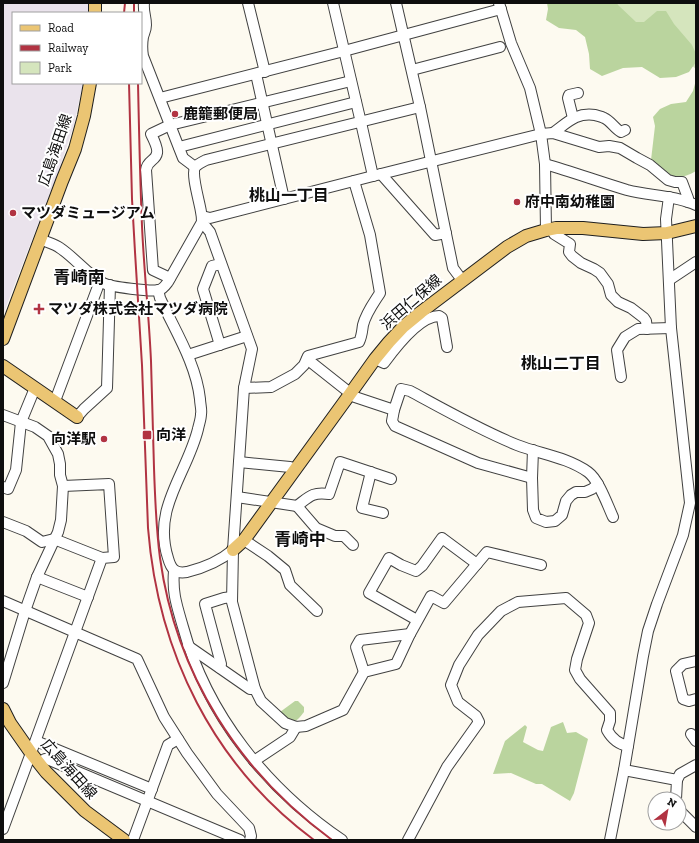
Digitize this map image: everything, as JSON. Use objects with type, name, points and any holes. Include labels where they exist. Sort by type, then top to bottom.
[{"type":"main road","name":"広島海田線","points":[[3,338],[75,150],[84,116],[90,84]]},
{"type":"main road","name":"浜田仁保線","points":[[233,550],[244,540],[375,359],[404,326],[462,280],[516,241],[526,236],[549,229],[583,228],[643,234],[667,233],[696,226]]},
{"type":"main road","points":[[3,366],[77,417]]},
{"type":"main road","name":"広島海田線","points":[[3,709],[10,724],[46,772],[85,811],[124,840]]},
{"type":"street","points":[[248,3],[260,73],[263,102],[284,199]]},
{"type":"street","points":[[333,3],[356,102],[377,175],[435,235],[446,233]]},
{"type":"street","points":[[396,3],[420,107],[452,268],[462,280]]},
{"type":"street","points":[[146,5],[146,18],[144,23],[146,30],[142,40],[143,56],[183,158],[195,167]]},
{"type":"street","points":[[160,98],[344,52],[403,36],[500,6],[511,43],[530,88],[541,134],[545,164],[549,229],[570,244],[569,252],[572,256],[581,263],[600,273],[608,284],[611,296],[644,318],[648,329]]},
{"type":"street","points":[[412,70],[500,47]]},
{"type":"street","points":[[170,278],[154,270],[146,170],[148,163],[155,159],[158,154],[151,134],[170,125],[351,81]]},
{"type":"street","points":[[573,118],[568,98],[569,95],[578,93]]},
{"type":"street","points":[[179,147],[356,102]]},
{"type":"street","points":[[410,634],[360,640],[356,647],[364,672],[343,710],[306,726],[296,728],[285,723],[261,701],[255,689],[232,602],[233,550],[244,388],[252,349],[210,232],[202,219],[194,171],[195,167],[199,163],[206,160],[420,107]]},
{"type":"street","points":[[553,133],[573,118],[589,114],[603,117],[621,132],[625,130]]},
{"type":"street","points":[[202,219],[541,134],[553,133],[599,147],[609,146],[620,148],[650,165],[668,180],[682,182],[688,198],[692,203]]},
{"type":"street","points":[[545,164],[628,190],[669,197],[692,203]]},
{"type":"street","points":[[244,388],[271,387],[295,374],[304,365],[308,356],[359,342],[362,337],[363,325],[368,311],[380,293],[370,235],[354,180]]},
{"type":"street","points":[[610,840],[624,770],[648,631],[693,504],[671,328],[666,219],[669,197]]},
{"type":"street","points":[[40,240],[59,246],[90,274],[103,283],[149,291],[158,290],[165,286],[170,278],[202,219]]},
{"type":"street","points":[[669,280],[696,262]]},
{"type":"street","points":[[220,345],[203,289],[212,266],[221,264]]},
{"type":"street","points":[[55,401],[100,281]]},
{"type":"street","points":[[77,417],[107,388],[110,285]]},
{"type":"street","points":[[158,290],[164,308],[188,355],[195,373],[202,414],[189,455],[169,499],[164,532],[165,549],[169,562],[174,571],[174,593],[188,646],[207,690],[228,725],[254,761],[282,792],[314,820],[342,840]]},
{"type":"street","points":[[375,359],[384,363],[403,340],[423,322],[435,316],[440,316],[442,318],[447,347]]},
{"type":"street","points":[[621,377],[616,350],[625,337],[638,329],[671,328]]},
{"type":"street","points":[[188,355],[247,336]]},
{"type":"street","points":[[306,359],[355,397],[394,410]]},
{"type":"street","points":[[3,487],[8,489],[16,470],[21,422],[35,388]]},
{"type":"street","points":[[532,478],[478,463],[395,426],[392,421],[394,410],[402,389],[410,391],[467,422],[516,445],[564,460],[588,472],[598,484],[614,517]]},
{"type":"street","points":[[3,416],[35,427],[48,436],[58,454],[63,486],[58,532],[38,576],[25,611],[3,683]]},
{"type":"street","points":[[533,450],[532,510],[536,518],[546,522],[556,521],[562,515],[566,501],[571,495],[576,492],[585,492],[598,484]]},
{"type":"street","points":[[239,462],[296,468]]},
{"type":"street","points":[[297,506],[311,495],[320,493],[329,494],[340,462],[391,479]]},
{"type":"street","points":[[371,472],[362,508],[383,513]]},
{"type":"street","points":[[3,522],[26,531],[42,542],[54,539],[102,558],[114,557],[109,484],[63,486]]},
{"type":"street","points":[[237,497],[297,506],[316,528],[335,536],[344,536],[354,545]]},
{"type":"street","points":[[3,514],[14,523],[13,526]]},
{"type":"street","points":[[417,620],[369,593],[389,558],[416,571],[422,566],[442,538],[477,564]]},
{"type":"street","points":[[244,540],[268,556],[285,570],[290,585],[317,611]]},
{"type":"street","points":[[174,571],[182,573],[202,567],[233,550]]},
{"type":"street","points":[[364,672],[396,664],[417,620],[431,596],[444,603],[487,552],[541,565]]},
{"type":"street","points":[[3,829],[102,558]]},
{"type":"street","points":[[38,576],[88,597]]},
{"type":"street","points":[[220,668],[221,664],[205,604],[232,597]]},
{"type":"street","points":[[408,840],[447,767],[479,722],[476,716],[458,702],[451,685],[459,666],[478,635],[500,610],[518,602],[566,598],[586,615],[589,623],[577,659],[575,670],[580,679],[610,713],[610,721],[607,730],[609,735],[620,744],[628,746]]},
{"type":"street","points":[[3,601],[137,659],[164,717],[187,753],[217,794],[249,828],[251,836],[250,840]]},
{"type":"street","points":[[188,646],[250,689],[255,689]]},
{"type":"street","points":[[696,661],[683,664],[676,671],[683,699],[689,701],[696,700]]},
{"type":"street","points":[[254,761],[290,737],[296,728]]},
{"type":"street","points":[[133,840],[168,745],[178,739]]},
{"type":"street","points":[[36,741],[152,789]]},
{"type":"street","points":[[39,763],[47,759],[240,840]]},
{"type":"street","points":[[676,791],[677,780],[680,774],[696,765]]},
{"type":"street","points":[[624,770],[677,780]]},
{"type":"street","points":[[687,818],[696,827]]},
{"type":"shaded area","points":[[3,3],[89,3],[88,12],[12,12],[12,84],[83,84],[74,125],[60,167],[3,315]]},
{"type":"green space","points":[[547,3],[617,3],[636,22],[644,22],[657,11],[666,11],[674,24],[692,45],[696,54],[696,62],[689,72],[676,77],[660,78],[642,67],[623,68],[602,76],[590,69],[589,54],[585,37],[576,30],[559,28],[546,20],[548,9]]},
{"type":"green space","points":[[604,3],[696,3],[696,69],[690,64]]},
{"type":"green space","points":[[696,80],[696,171],[679,177],[666,175],[651,160],[655,126],[653,117],[660,109],[671,104],[686,102],[693,91]]},
{"type":"green space","points":[[295,701],[298,701],[304,707],[304,712],[297,720],[291,722],[280,712]]},
{"type":"green space","points":[[563,722],[567,733],[576,732],[588,739],[574,793],[570,801],[542,784],[536,784],[511,773],[493,774],[505,741],[525,725],[527,727],[523,742],[543,751],[551,727]]},
{"type":"railway","points":[[124,12],[125,3]]},
{"type":"railway","points":[[134,3],[134,12]]},
{"type":"railway","points":[[129,84],[132,199],[142,365],[148,528],[154,574],[164,619],[178,662],[197,703],[220,741],[247,777],[278,810],[314,840]]},
{"type":"railway","points":[[138,84],[142,226],[151,361],[156,513],[160,558],[168,601],[180,641],[197,680],[217,717],[240,751],[268,783],[298,813],[332,840]]},
{"type":"place","name":"鹿籠郵便局","points":[[175,114]]},
{"type":"place","name":"府中南幼稚園","points":[[517,202]]},
{"type":"place","name":"マツダミュージアム","points":[[13,213]]},
{"type":"place","name":"マツダ株式会社マツダ病院","points":[[39,309]]},
{"type":"place","name":"向洋","points":[[147,435]]},
{"type":"place","name":"向洋駅","points":[[104,439]]},
{"type":"district","name":"桃山一丁目","points":[[289,195]]},
{"type":"district","name":"青崎南","points":[[79,277]]},
{"type":"district","name":"桃山二丁目","points":[[561,363]]},
{"type":"district","name":"青崎中","points":[[300,539]]}]
